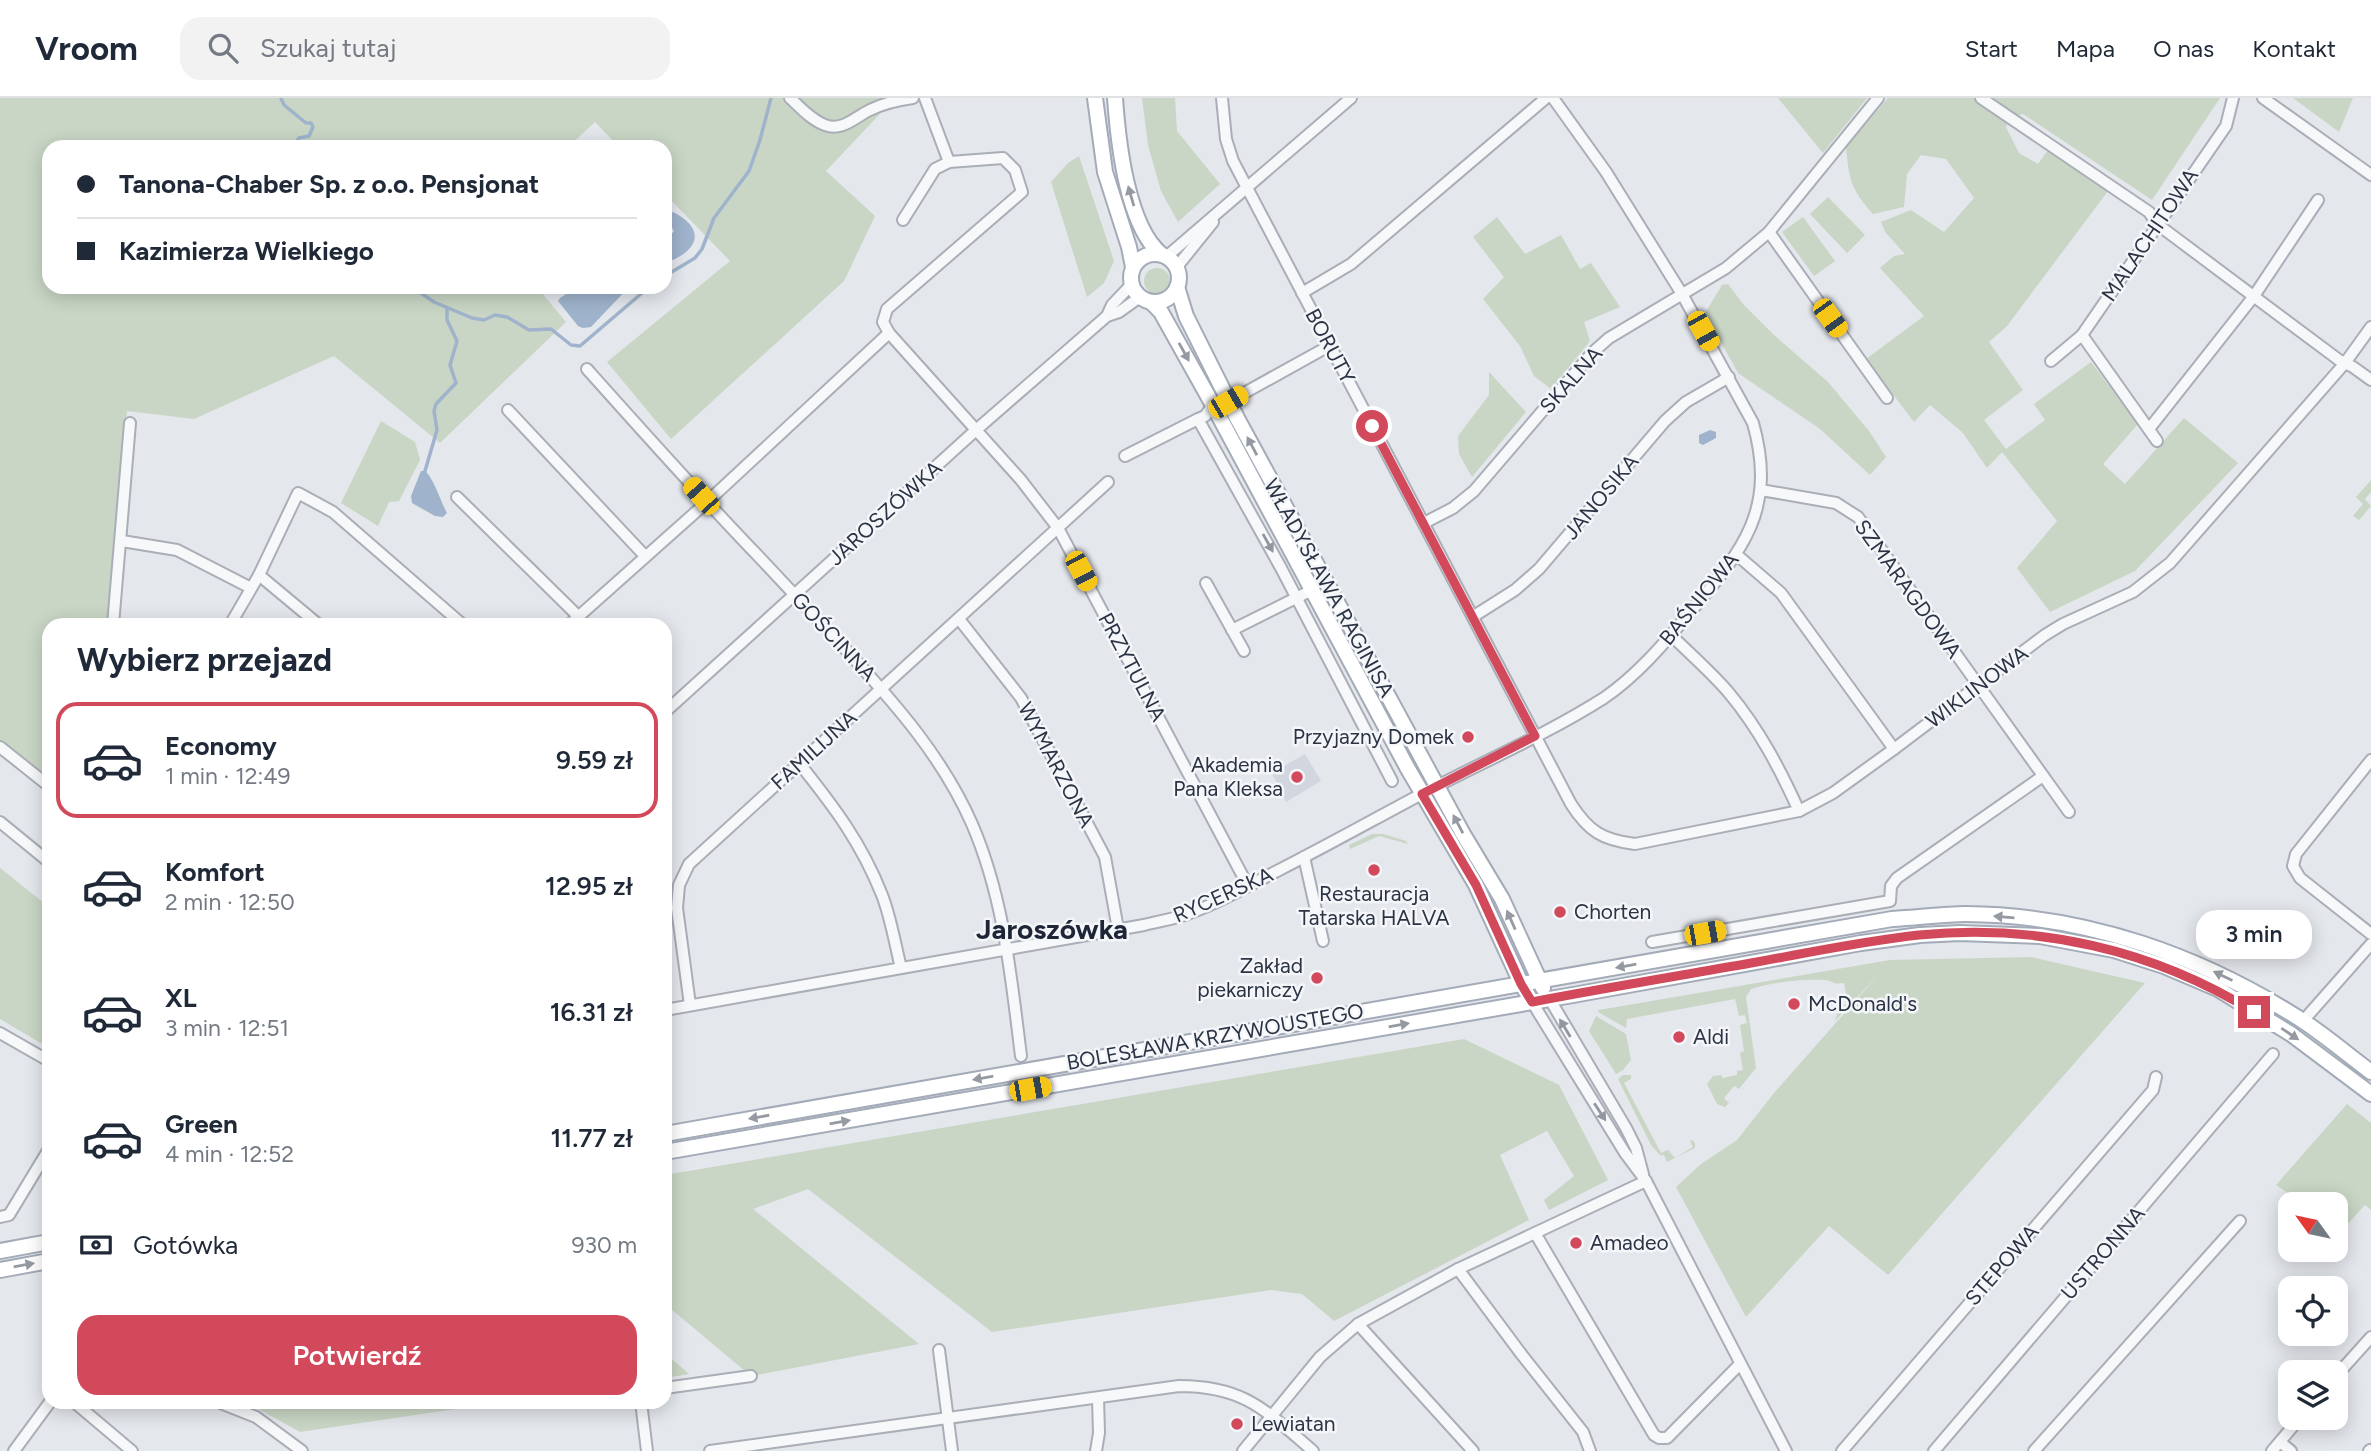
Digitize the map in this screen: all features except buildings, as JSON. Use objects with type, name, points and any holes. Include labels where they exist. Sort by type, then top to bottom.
[{"type":"main road","points":[[1096,98],[1105,172],[1133,267]]},
{"type":"main road","points":[[1115,98],[1125,172],[1137,216],[1146,239],[1173,262],[1177,270],[1177,287],[1168,298],[1141,295],[1130,277],[1133,267],[1147,255],[1164,256]]},
{"type":"main road","name":"WŁADYSŁAWA RAGINISA","points":[[1177,287],[1221,403],[1312,590],[1422,794],[1476,885],[1521,984],[1532,1002]]},
{"type":"main road","name":"WŁADYSŁAWA RAGINISA","points":[[1141,295],[1161,312],[1221,403],[1395,709],[1462,834],[1502,899],[1549,999]]},
{"type":"main road","points":[[1379,715],[1389,718],[1395,709]]},
{"type":"main road","name":"BOLESŁAWA KRZYWOUSTEGO","points":[[672,1132],[1892,919],[1965,914],[2040,920],[2102,932],[2156,947],[2223,975],[2303,1021],[2371,1072]]},
{"type":"main road","name":"BOLESŁAWA KRZYWOUSTEGO","points":[[672,1151],[1861,943],[1960,933],[2053,938],[2113,950],[2186,974],[2218,989],[2291,1034],[2371,1094]]},
{"type":"main road","points":[[1658,960],[1652,971],[1659,979]]},
{"type":"main road","points":[[891,1094],[896,1096],[899,1103],[892,1113]]},
{"type":"main road","points":[[0,1251],[42,1243]]},
{"type":"main road","points":[[0,1270],[42,1262]]},
{"type":"street","points":[[790,98],[814,119],[833,127],[844,125],[881,106],[913,98]]},
{"type":"street","points":[[925,98],[950,162]]},
{"type":"street","name":"BORUTY","points":[[1222,98],[1226,139],[1233,161],[1535,736]]},
{"type":"street","points":[[1164,256],[1351,98]]},
{"type":"street","points":[[1302,293],[1351,264],[1546,98]]},
{"type":"street","name":"BAŚNIOWA","points":[[1422,794],[1604,697],[1640,668],[1737,555],[1747,538],[1761,490],[1761,469],[1753,423],[1729,377],[1682,294],[1606,172],[1553,98]]},
{"type":"street","name":"SKALNA","points":[[1424,523],[1453,508],[1474,491],[1592,353],[1609,338],[1726,268],[1769,232],[1878,98]]},
{"type":"street","points":[[1981,98],[2149,212],[2157,224],[2371,380]]},
{"type":"street","name":"MALACHITOWA","points":[[2051,361],[2082,335],[2226,126],[2233,98]]},
{"type":"street","points":[[2263,98],[2371,175]]},
{"type":"street","points":[[457,497],[578,616],[707,502],[890,333],[883,322],[887,309],[1022,192],[1015,170],[1003,158],[950,162],[935,169],[903,220]]},
{"type":"street","points":[[2149,429],[2254,296],[2318,200]]},
{"type":"street","points":[[1177,270],[1230,202]]},
{"type":"street","points":[[1769,232],[1887,398]]},
{"type":"street","name":"JAROSZÓWKA","points":[[672,706],[976,430],[1107,316],[1112,305],[1141,295]]},
{"type":"street","name":"WIKLINOWA","points":[[1535,736],[1581,820],[1595,833],[1612,841],[1635,844],[1798,811],[1833,793],[2032,644],[2063,624],[2116,601],[2152,579],[2170,563],[2345,363],[2371,327]]},
{"type":"street","name":"PRZYTULNA","points":[[890,333],[1021,480],[1058,528],[1248,886]]},
{"type":"street","points":[[2082,335],[2157,441]]},
{"type":"street","points":[[1125,456],[1329,346]]},
{"type":"street","name":"GOŚCINNA","points":[[587,369],[917,731],[942,766],[971,822],[992,877],[1008,949]]},
{"type":"street","name":"JANOSIKA","points":[[1474,616],[1516,590],[1539,569],[1665,421],[1686,402],[1729,377]]},
{"type":"street","points":[[508,410],[645,556]]},
{"type":"street","points":[[1198,419],[1297,599],[1392,781]]},
{"type":"street","points":[[114,618],[131,423]]},
{"type":"street","name":"FAMILIJNA","points":[[690,1005],[677,908],[679,885],[684,873],[698,855],[1108,482]]},
{"type":"street","name":"SZMARAGDOWA","points":[[1761,490],[1836,503],[1857,517],[2069,811]]},
{"type":"street","points":[[234,618],[259,575],[298,493],[333,512],[455,618]]},
{"type":"street","points":[[122,541],[177,550],[251,588]]},
{"type":"street","points":[[1737,555],[1781,593],[1894,749]]},
{"type":"street","points":[[259,575],[311,618]]},
{"type":"street","points":[[1206,583],[1244,650]]},
{"type":"street","points":[[1232,630],[1312,590]]},
{"type":"street","name":"WYMARZONA","points":[[959,619],[1021,698],[1105,857],[1118,929]]},
{"type":"street","points":[[1671,635],[1728,692],[1758,732],[1779,766],[1798,811]]},
{"type":"street","points":[[0,747],[42,780]]},
{"type":"street","points":[[2371,760],[2296,854],[2293,866],[2300,878],[2371,934]]},
{"type":"street","points":[[799,764],[835,806],[859,844],[883,897],[901,968]]},
{"type":"street","points":[[1652,942],[1890,901],[1891,887],[1897,878],[2043,776]]},
{"type":"street","name":"RYCERSKA","points":[[672,1009],[1118,929],[1190,913],[1248,886],[1422,794]]},
{"type":"street","points":[[0,822],[42,856]]},
{"type":"street","points":[[1304,857],[1323,941]]},
{"type":"street","points":[[2303,1021],[2371,944]]},
{"type":"street","points":[[1008,949],[1021,1056]]},
{"type":"street","name":"WŁADYSŁAWA RAGINISA","points":[[1549,999],[1636,1148],[1646,1181]]},
{"type":"street","name":"WŁADYSŁAWA RAGINISA","points":[[1532,1002],[1625,1153],[1646,1181],[1786,1451]]},
{"type":"street","points":[[0,1033],[42,1057]]},
{"type":"street","name":"USTRONNA","points":[[1934,1451],[2273,1054]]},
{"type":"street","name":"STEPOWA","points":[[1842,1451],[2153,1090],[2156,1076]]},
{"type":"street","points":[[0,1217],[9,1215],[42,1161]]},
{"type":"street","points":[[1243,1451],[1320,1357],[1358,1324],[1382,1308],[1458,1269],[1646,1181]]},
{"type":"street","points":[[2034,1451],[2240,1221]]},
{"type":"street","points":[[1535,1233],[1654,1435],[1667,1438],[1740,1364]]},
{"type":"street","points":[[1458,1269],[1583,1432],[1590,1451]]},
{"type":"street","points":[[1358,1324],[1473,1451]]},
{"type":"street","points":[[2348,1363],[2371,1337]]},
{"type":"street","points":[[939,1350],[953,1451]]},
{"type":"street","points":[[672,1387],[751,1376]]},
{"type":"street","points":[[709,1451],[1180,1385],[1224,1390],[1243,1396],[1271,1415],[1313,1451]]},
{"type":"street","points":[[1096,1451],[1099,1433],[1098,1398]]},
{"type":"street","points":[[13,1451],[45,1409]]},
{"type":"street","points":[[82,1409],[132,1451]]},
{"type":"street","points":[[236,1409],[277,1430],[302,1451]]},
{"type":"street","points":[[642,1409],[647,1451]]},
{"type":"street","points":[[2272,1451],[2290,1430]]},
{"type":"street","points":[[803,1438],[804,1451]]},
{"type":"street","points":[[2280,1441],[2291,1451]]},
{"type":"shaded area","name":"Akademia Pana Kleksa","points":[[1305,754],[1321,781],[1286,802],[1272,773]]},
{"type":"green space","points":[[0,98],[895,98],[826,171],[875,216],[844,281],[671,439],[607,362],[730,261],[672,201],[672,140],[612,140],[595,122],[576,140],[42,140],[42,294],[543,294],[566,322],[440,443],[334,356],[194,419],[127,411],[109,618],[42,618],[42,777],[0,745]]},
{"type":"green space","points":[[1142,98],[1175,98],[1177,131],[1220,184],[1178,222],[1161,191],[1148,145]]},
{"type":"green space","points":[[1778,98],[1867,98],[1823,153]]},
{"type":"green space","points":[[1888,98],[2220,98],[2152,200],[2023,114],[2010,118],[2006,127],[2019,153],[2038,164],[2048,150],[2108,191],[2007,326],[1989,342],[2023,390],[1984,420],[2006,449],[2045,420],[2034,404],[2091,362],[2138,424],[2103,464],[2125,484],[2184,418],[2238,463],[2135,571],[2050,612],[2017,568],[2057,521],[2002,452],[1987,468],[1963,433],[1930,405],[1914,422],[1866,359],[1924,316],[1880,268],[1894,256],[1905,254],[1885,232],[1881,222],[1911,210],[1944,232],[1974,198],[1946,159],[1921,155],[1907,174],[1904,207],[1873,214],[1852,184],[1846,147]]},
{"type":"green space","points":[[2293,98],[2353,98],[2339,132]]},
{"type":"green space","points":[[1079,156],[1114,261],[1104,283],[1087,297],[1051,182],[1068,163]]},
{"type":"green space","points":[[1828,197],[1865,235],[1847,253],[1810,214]]},
{"type":"green space","points":[[1497,217],[1525,254],[1561,235],[1580,269],[1591,263],[1620,307],[1584,322],[1590,341],[1551,389],[1534,376],[1520,346],[1483,299],[1504,277],[1473,237]]},
{"type":"green space","points":[[1803,217],[1835,261],[1814,276],[1782,232]]},
{"type":"green space","points":[[1157,268],[1166,272],[1170,281],[1166,290],[1157,294],[1148,290],[1144,281],[1148,272]]},
{"type":"green space","points":[[1728,284],[1743,304],[1774,335],[1828,382],[1869,431],[1886,457],[1870,475],[1820,429],[1738,373],[1705,313],[1722,285]]},
{"type":"green space","points":[[1489,372],[1526,412],[1472,477],[1459,454],[1458,436],[1489,395]]},
{"type":"green space","points":[[381,421],[415,442],[420,460],[399,501],[389,502],[378,526],[341,503]]},
{"type":"green space","points":[[2371,480],[2371,492],[2365,499],[2371,506],[2359,520],[2353,516],[2363,504],[2356,497]]},
{"type":"green space","points":[[1372,834],[1383,834],[1408,844],[1379,836],[1350,849],[1349,845]]},
{"type":"green space","points":[[0,868],[42,901],[42,1044],[0,1019]]},
{"type":"green space","points":[[2031,957],[2145,983],[1888,1275],[1829,1226],[1746,1317],[1676,1187],[1701,1164],[1737,1140],[1774,1093],[1879,974],[1835,1021],[1840,1006],[1848,1004],[1844,983],[1823,980],[1796,981],[1751,989],[1746,997],[1756,1068],[1739,1089],[1734,1086],[1724,1098],[1729,1103],[1725,1107],[1717,1104],[1707,1084],[1713,1076],[1721,1075],[1723,1078],[1737,1075],[1737,1071],[1743,1070],[1740,1053],[1744,1051],[1740,1025],[1747,1023],[1745,1015],[1739,1016],[1735,999],[1627,1019],[1626,1028],[1598,1012],[1599,1010],[1890,960]]},
{"type":"green space","points":[[1596,1016],[1626,1034],[1631,1060],[1616,1074],[1589,1031]]},
{"type":"green space","points":[[1464,1039],[1559,1085],[1608,1180],[1549,1210],[1544,1200],[1574,1176],[1547,1131],[1500,1155],[1529,1220],[1334,1321],[1302,1294],[1271,1290],[992,1332],[808,1189],[753,1209],[919,1344],[751,1376],[672,1310],[672,1174]]},
{"type":"green space","points":[[1623,1075],[1631,1075],[1631,1079],[1624,1083],[1661,1153],[1668,1150],[1675,1158],[1667,1162],[1664,1155],[1660,1155],[1651,1145],[1618,1079]]},
{"type":"green space","points":[[2347,1104],[2371,1123],[2371,1210],[2365,1205],[2348,1224],[2348,1192],[2286,1192],[2276,1185]]},
{"type":"green space","points":[[1690,1141],[1695,1143],[1695,1148],[1675,1158],[1693,1147]]},
{"type":"green space","points":[[672,1359],[689,1374],[672,1377]]},
{"type":"green space","points":[[259,1409],[456,1409],[300,1432]]},
{"type":"water","points":[[672,212],[690,224],[695,237],[689,249],[673,260],[674,231]]},
{"type":"water","points":[[566,294],[622,294],[591,327],[583,328],[578,326],[558,301]]},
{"type":"water","points":[[1710,430],[1716,432],[1716,438],[1703,445],[1699,443],[1699,435]]},
{"type":"water","points":[[421,471],[428,474],[434,484],[447,513],[443,517],[435,516],[412,503],[411,496]]},
{"type":"waterway","name":"Jaroszówka","points":[[281,98],[284,105],[313,127],[309,136],[298,140]]},
{"type":"waterway","name":"Jaroszówka","points":[[672,272],[695,258],[702,249],[714,218],[749,171],[771,98]]},
{"type":"waterway","name":"Jaroszówka","points":[[422,294],[434,302],[472,318],[484,320],[495,315],[507,317],[529,330],[551,329],[571,345],[580,346],[641,294]]},
{"type":"waterway","points":[[425,471],[437,430],[434,411],[436,404],[456,383],[450,365],[457,341],[447,320],[447,308]]},
{"type":"place","name":"Przyjazny Domek","points":[[1468,737]]},
{"type":"place","name":"Akademia Pana Kleksa","points":[[1297,777]]},
{"type":"place","name":"Restauracja Tatarska HALVA","points":[[1374,870]]},
{"type":"place","name":"Chorten","points":[[1560,912]]},
{"type":"place","name":"Zakład piekarniczy","points":[[1317,978]]},
{"type":"place","name":"McDonald's","points":[[1794,1004]]},
{"type":"place","name":"Aldi","points":[[1679,1037]]},
{"type":"place","name":"Amadeo","points":[[1576,1243]]},
{"type":"place","name":"Lewiatan","points":[[1237,1424]]},
{"type":"district","name":"Jaroszówka","points":[[1052,929]]},
{"type":"route","points":[[1372,426],[1535,736],[1422,794],[1476,885],[1521,984],[1532,1002],[1861,943],[1960,933],[2040,936],[2113,950],[2186,974],[2218,989],[2254,1012]]}]
